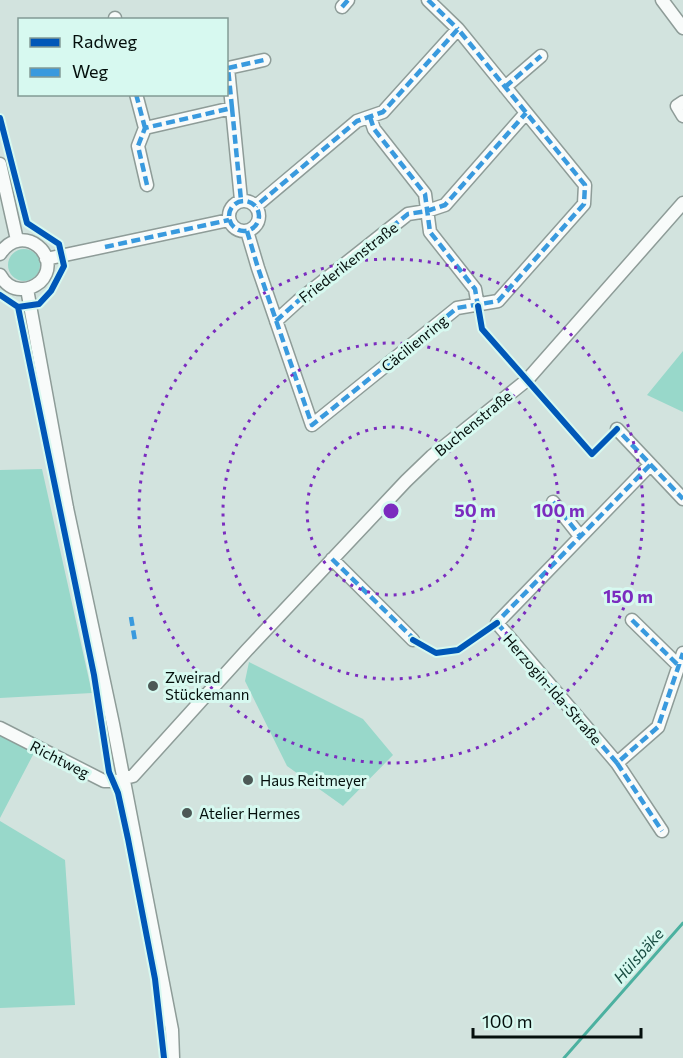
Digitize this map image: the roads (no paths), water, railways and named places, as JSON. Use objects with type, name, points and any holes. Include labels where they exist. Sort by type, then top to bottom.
[{"type":"street","name":"Cäcilienring","points":[[248,231],[312,425],[457,308],[498,301],[584,204],[585,185],[458,29],[428,0]]},
{"type":"street","points":[[662,0],[683,28]]},
{"type":"street","points":[[256,206],[357,121],[383,112],[458,29]]},
{"type":"street","points":[[505,87],[541,56]]},
{"type":"street","points":[[241,201],[228,68],[264,60]]},
{"type":"street","points":[[137,96],[145,128],[138,146],[147,185]]},
{"type":"street","points":[[683,102],[677,106],[683,116]]},
{"type":"street","points":[[145,128],[232,108]]},
{"type":"street","name":"Friederikenstraße","points":[[276,321],[408,214],[445,205],[526,113]]},
{"type":"street","points":[[369,117],[374,129],[425,194],[430,232],[475,289],[478,306]]},
{"type":"street","points":[[0,164],[17,240]]},
{"type":"street","points":[[241,201],[249,201],[256,206],[259,216],[256,225],[248,231],[236,229],[229,220],[230,208],[241,201]]},
{"type":"street","name":"Buchenstraße","points":[[123,779],[133,776],[152,758],[217,683],[365,522],[432,456],[527,380],[683,203]]},
{"type":"street","points":[[46,259],[229,220]]},
{"type":"street","points":[[0,254],[4,248],[17,240],[34,243],[46,259],[47,271],[38,284],[27,289],[14,288],[7,284],[0,275]]},
{"type":"street","points":[[27,289],[67,508],[172,1030],[173,1058]]},
{"type":"street","points":[[617,429],[683,500]]},
{"type":"street","name":"Herzogin-Ida-Straße","points":[[650,465],[497,623],[617,764],[662,831]]},
{"type":"street","points":[[553,502],[580,536]]},
{"type":"street","points":[[332,559],[413,640]]},
{"type":"street","points":[[632,620],[678,665]]},
{"type":"street","points":[[617,764],[658,727],[683,653]]},
{"type":"street","name":"Richtweg","points":[[0,728],[104,780],[123,779]]},
{"type":"waterway","name":"Hülsbäke","points":[[564,1058],[683,923]]},
{"type":"place","name":"Zweirad Stückemann","points":[[153,686]]},
{"type":"place","name":"Haus Reitmeyer","points":[[248,780]]},
{"type":"place","name":"Atelier Hermes","points":[[187,813]]}]
